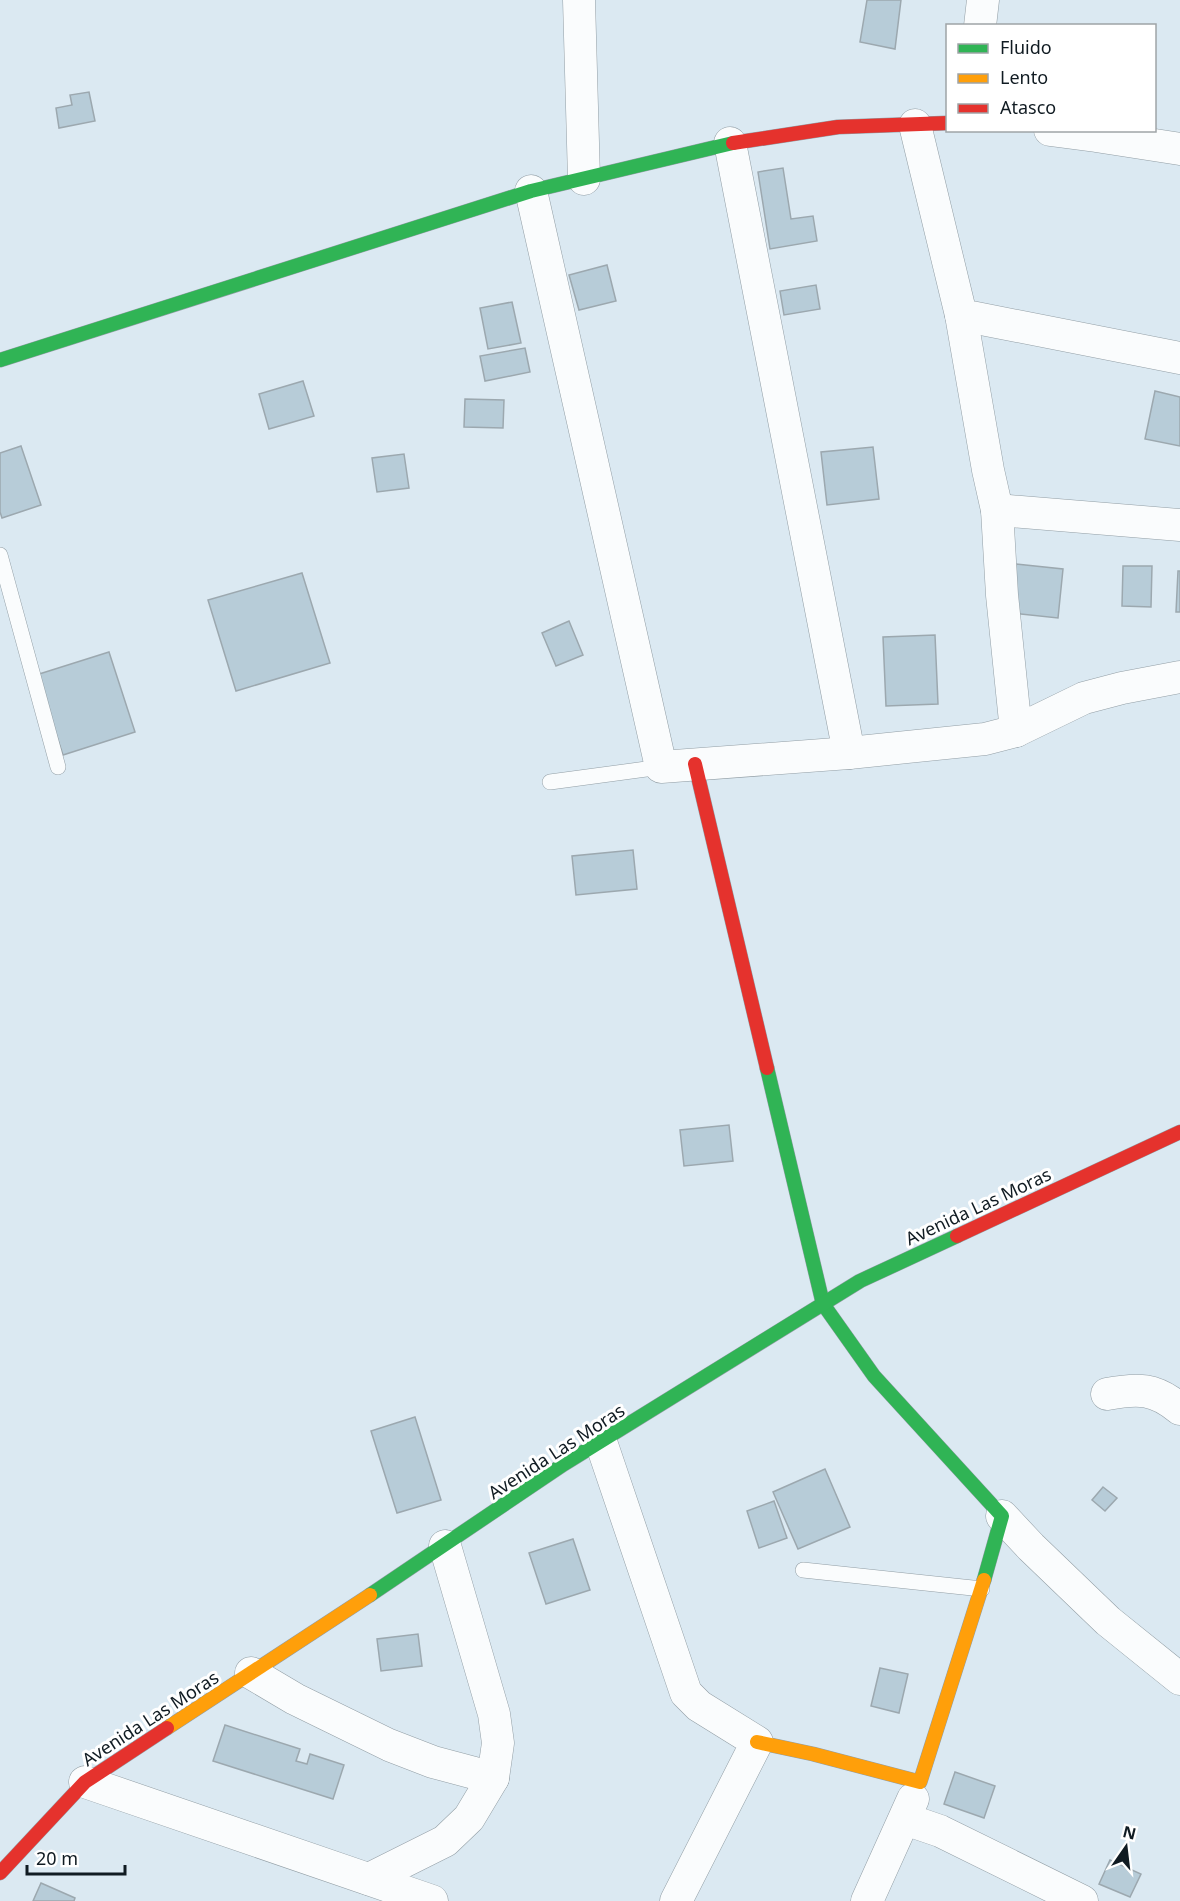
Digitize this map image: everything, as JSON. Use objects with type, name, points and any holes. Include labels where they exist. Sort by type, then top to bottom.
[{"type":"street","points":[[579,0],[584,179]]},
{"type":"street","points":[[980,24],[983,0]]},
{"type":"street","points":[[0,360],[531,191],[730,143],[838,127],[946,123]]},
{"type":"street","points":[[915,125],[961,315],[997,510],[1002,595],[1016,731]]},
{"type":"street","points":[[1065,132],[1180,149]]},
{"type":"street","points":[[730,143],[849,753]]},
{"type":"street","points":[[531,191],[661,767],[849,753],[985,739],[1016,731],[1084,698],[1180,677]]},
{"type":"street","points":[[961,315],[1180,358]]},
{"type":"street","points":[[997,510],[1180,525]]},
{"type":"street","points":[[695,764],[823,1304],[874,1376],[1031,1547],[1108,1621],[1180,1679]]},
{"type":"street","name":"Avenida Las Moras","points":[[0,1874],[85,1782],[444,1546],[564,1464],[860,1281],[1180,1132]]},
{"type":"street","points":[[1107,1394],[1130,1389],[1150,1391],[1171,1401],[1180,1409]]},
{"type":"street","points":[[600,1442],[686,1693],[699,1706],[757,1742],[920,1782]]},
{"type":"street","points":[[867,1901],[920,1782],[982,1589],[1002,1516]]},
{"type":"street","points":[[369,1880],[445,1841],[469,1818],[493,1778],[498,1743],[494,1714],[444,1546]]},
{"type":"street","points":[[250,1673],[295,1700],[389,1745],[433,1762],[493,1778]]},
{"type":"street","points":[[676,1901],[757,1742]]},
{"type":"street","points":[[85,1782],[432,1901]]},
{"type":"street","points":[[905,1819],[940,1831],[1082,1901]]},
{"type":"lane","points":[[0,555],[58,767]]},
{"type":"lane","points":[[550,782],[661,767]]},
{"type":"lane","points":[[803,1570],[982,1589]]},
{"type":"building","points":[[867,0],[901,0],[895,49],[860,42]]},
{"type":"building","points":[[89,92],[95,121],[59,128],[56,108],[72,105],[70,95]]},
{"type":"building","points":[[783,168],[791,219],[813,216],[817,241],[770,249],[758,172]]},
{"type":"building","points":[[607,265],[616,301],[579,310],[569,275]]},
{"type":"building","points":[[816,285],[820,309],[784,315],[780,291]]},
{"type":"building","points":[[512,302],[521,343],[488,349],[480,308]]},
{"type":"building","points":[[525,348],[530,372],[485,381],[480,356]]},
{"type":"building","points":[[303,381],[314,416],[269,429],[259,394]]},
{"type":"building","points":[[1155,391],[1180,397],[1180,446],[1145,439]]},
{"type":"building","points":[[465,399],[504,400],[503,428],[464,427]]},
{"type":"building","points":[[21,446],[41,505],[2,518],[0,512],[0,453]]},
{"type":"building","points":[[873,447],[879,499],[827,505],[821,452]]},
{"type":"building","points":[[404,454],[409,488],[377,492],[372,458]]},
{"type":"building","points":[[1016,564],[1063,569],[1058,618],[1011,613]]},
{"type":"building","points":[[1123,566],[1152,566],[1151,607],[1122,606]]},
{"type":"building","points":[[1178,571],[1180,571],[1180,612],[1176,612]]},
{"type":"building","points":[[302,573],[330,663],[236,691],[208,600]]},
{"type":"building","points":[[569,621],[583,655],[556,666],[542,633]]},
{"type":"building","points":[[935,635],[938,704],[886,706],[883,637]]},
{"type":"building","points":[[109,652],[135,732],[63,755],[36,675]]},
{"type":"building","points":[[633,850],[637,889],[576,895],[572,856]]},
{"type":"building","points":[[729,1125],[733,1161],[684,1166],[680,1130]]},
{"type":"building","points":[[415,1417],[441,1500],[397,1513],[371,1431]]},
{"type":"building","points":[[825,1469],[850,1527],[798,1549],[773,1492]]},
{"type":"building","points":[[1103,1487],[1117,1498],[1105,1511],[1092,1500]]},
{"type":"building","points":[[774,1501],[787,1538],[759,1548],[747,1511]]},
{"type":"building","points":[[573,1539],[590,1590],[546,1604],[529,1553]]},
{"type":"building","points":[[418,1634],[422,1666],[381,1671],[377,1639]]},
{"type":"building","points":[[880,1668],[908,1674],[899,1713],[871,1706]]},
{"type":"building","points":[[225,1725],[300,1749],[296,1761],[307,1764],[310,1754],[344,1765],[333,1799],[213,1761]]},
{"type":"building","points":[[955,1772],[995,1786],[984,1818],[944,1804]]},
{"type":"building","points":[[1110,1860],[1141,1874],[1130,1897],[1099,1884]]},
{"type":"building","points":[[41,1883],[75,1898],[74,1901],[33,1901]]},
{"type":"traffic: fast","points":[[0,360],[531,191],[733,143]]},
{"type":"traffic: fast","points":[[767,1068],[823,1304],[874,1376],[1002,1516],[984,1580]]},
{"type":"traffic: fast","points":[[370,1595],[564,1464],[860,1281],[957,1236]]},
{"type":"traffic: slow","points":[[757,1742],[920,1782],[984,1580]]},
{"type":"traffic: slow","points":[[167,1728],[370,1595]]},
{"type":"traffic: jam","points":[[733,143],[838,127],[946,123]]},
{"type":"traffic: jam","points":[[695,764],[767,1068]]},
{"type":"traffic: jam","points":[[957,1236],[1180,1132]]},
{"type":"traffic: jam","points":[[0,1873],[85,1782],[167,1728]]}]
